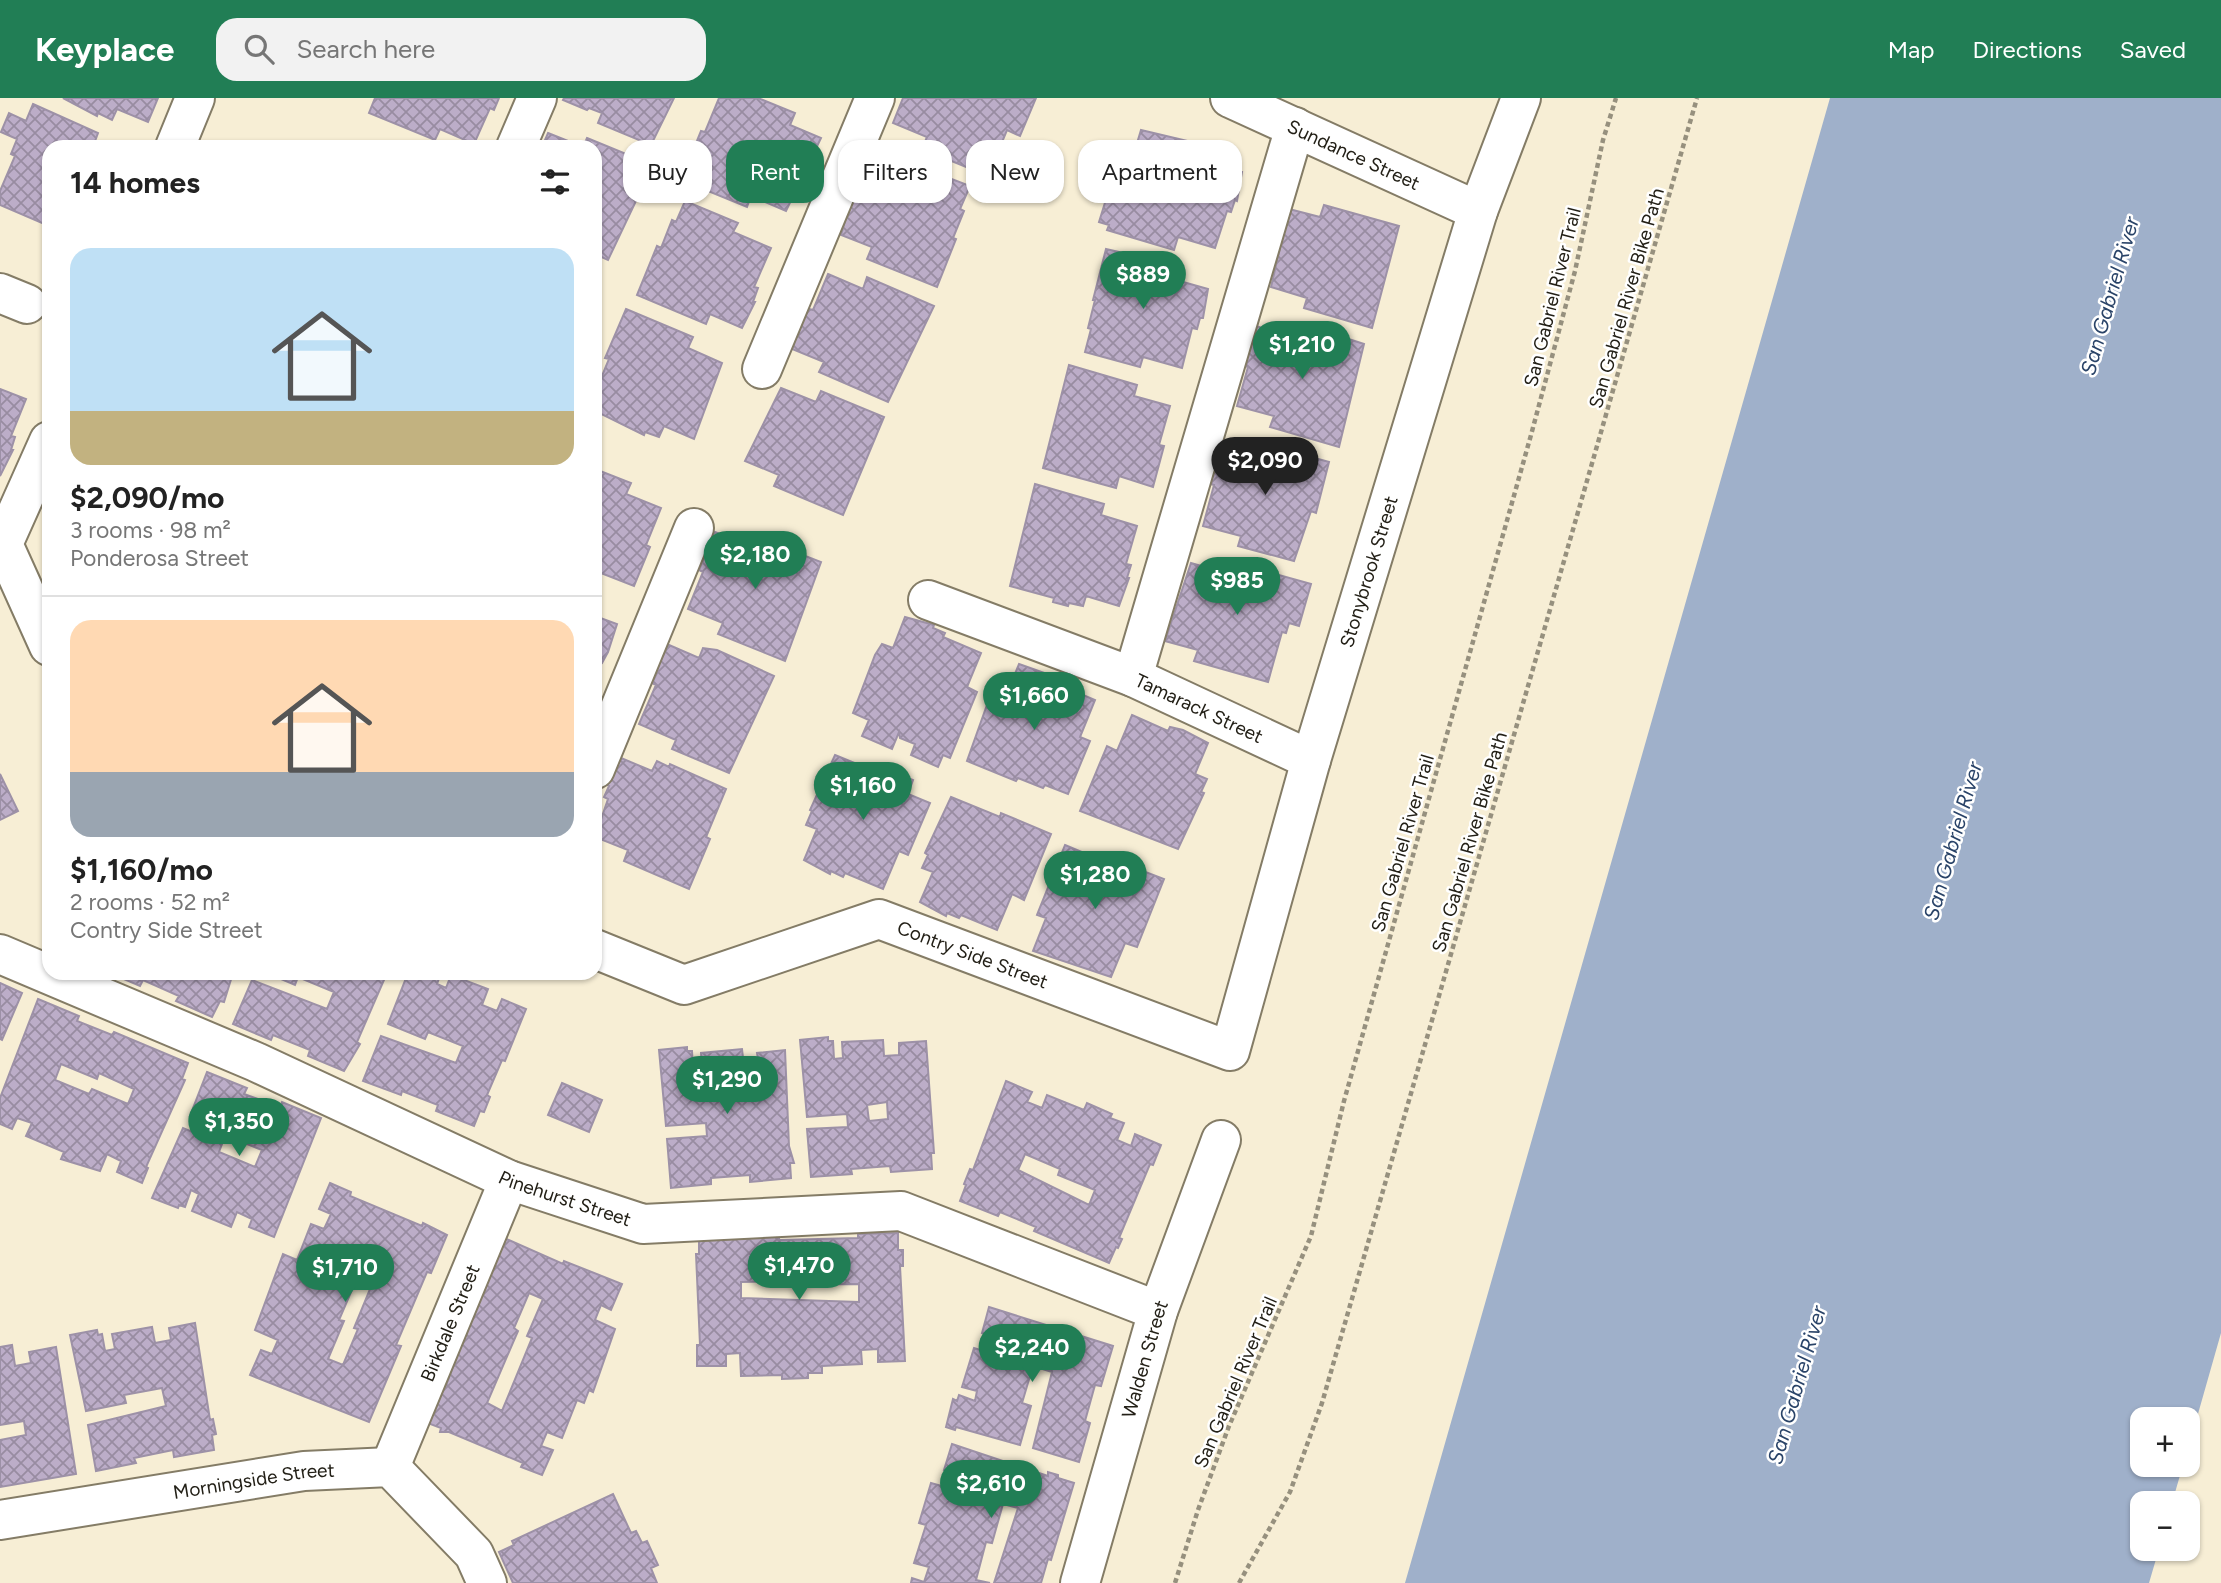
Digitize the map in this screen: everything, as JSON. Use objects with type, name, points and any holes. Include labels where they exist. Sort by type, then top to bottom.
[{"type":"street","points":[[178,140],[195,98]]},
{"type":"street","points":[[519,140],[537,98]]},
{"type":"street","points":[[762,369],[876,98]]},
{"type":"street","name":"Stonybrook Street","points":[[1230,1051],[1311,760],[1478,212],[1521,98]]},
{"type":"street","points":[[1133,677],[1264,108]]},
{"type":"street","name":"Sundance Street","points":[[1264,108],[1478,212]]},
{"type":"street","points":[[42,457],[4,544],[42,630]]},
{"type":"street","points":[[602,752],[694,528]]},
{"type":"street","name":"Tamarack Street","points":[[928,600],[1133,677],[1311,760]]},
{"type":"street","name":"Contry Side Street","points":[[602,952],[684,985],[879,919],[1230,1051]]},
{"type":"street","name":"Pinehurst Street","points":[[0,954],[42,972]]},
{"type":"street","name":"Pinehurst Street","points":[[62,980],[256,1062],[509,1180],[643,1224],[901,1211],[1158,1311]]},
{"type":"street","name":"Walden Street","points":[[1080,1583],[1158,1311],[1221,1140]]},
{"type":"street","name":"Birkdale Street","points":[[390,1467],[509,1180]]},
{"type":"street","points":[[390,1467],[481,1569]]},
{"type":"street","name":"Morningside Street","points":[[0,1520],[304,1471],[390,1467]]},
{"type":"path","name":"San Gabriel River Trail","points":[[1175,1583],[1229,1426],[1311,1236],[1344,1101],[1545,384],[1616,98]]},
{"type":"path","name":"San Gabriel River Bike Path","points":[[1239,1583],[1290,1492],[1322,1403],[1697,98]]},
{"type":"water","name":"San Gabriel River","points":[[1830,98],[2221,98],[2221,1333],[2200,1407],[2130,1407],[2130,1477],[2180,1477],[2175,1491],[2130,1491],[2130,1561],[2155,1561],[2149,1583],[1405,1583]]},
{"type":"building","points":[[63,98],[158,98],[148,122],[117,109],[112,120],[98,113],[97,116]]},
{"type":"building","points":[[375,98],[499,98],[494,110],[490,108],[476,140],[465,140],[440,129],[435,140],[369,113]]},
{"type":"building","points":[[674,98],[653,140],[639,140],[598,123],[602,113],[563,100]]},
{"type":"building","points":[[719,98],[758,98],[795,113],[790,125],[821,138],[726,140],[726,198],[712,193],[712,140],[697,140],[701,131],[705,132]]},
{"type":"building","points":[[903,98],[1036,98],[1020,136],[1007,130],[1003,140],[966,140],[966,167],[952,161],[952,140],[926,140],[927,137],[893,123]]},
{"type":"building","points":[[33,104],[98,133],[95,140],[42,140],[42,223],[0,205],[0,191],[15,156],[11,154],[17,139],[1,132],[9,113],[26,121]]},
{"type":"building","points":[[1141,130],[1183,140],[1138,140]]},
{"type":"building","points":[[548,133],[566,140],[545,140]]},
{"type":"building","points":[[602,144],[623,153],[623,203],[635,203],[608,260],[602,257]]},
{"type":"building","points":[[952,179],[966,184],[966,195],[960,209],[964,211],[937,287],[867,259],[872,247],[841,235],[852,203],[952,203]]},
{"type":"building","points":[[684,203],[690,203],[738,223],[733,232],[771,248],[754,287],[758,288],[755,302],[742,328],[710,314],[706,324],[637,295],[657,246],[661,248],[672,220],[676,222]]},
{"type":"building","points":[[767,203],[790,203],[786,211]]},
{"type":"building","points":[[1105,203],[1234,203],[1231,212],[1227,211],[1215,248],[1178,237],[1174,250],[1107,230],[1109,225],[1099,222]]},
{"type":"building","points":[[1324,205],[1399,226],[1372,328],[1304,308],[1307,298],[1271,287],[1289,209],[1320,217]]},
{"type":"building","points":[[1106,249],[1167,263],[1166,266],[1179,269],[1176,280],[1208,289],[1203,318],[1200,318],[1197,329],[1192,328],[1182,368],[1143,357],[1140,367],[1085,352],[1091,329],[1088,328],[1093,300]]},
{"type":"building","points":[[828,274],[863,289],[867,277],[934,306],[888,402],[819,372],[824,362],[792,349],[801,321],[809,309],[813,310]]},
{"type":"building","points":[[626,309],[693,337],[688,348],[722,363],[694,439],[664,426],[659,437],[645,432],[644,435],[602,414],[602,376],[609,359],[605,358]]},
{"type":"building","points":[[1291,324],[1304,328],[1305,325],[1364,344],[1339,447],[1270,427],[1274,416],[1237,406],[1248,367],[1244,366],[1256,326],[1287,336]]},
{"type":"building","points":[[1069,365],[1137,385],[1134,396],[1170,406],[1159,445],[1164,446],[1153,487],[1119,476],[1116,488],[1043,468]]},
{"type":"building","points":[[781,388],[816,402],[821,391],[884,417],[843,515],[774,486],[779,475],[745,461]]},
{"type":"building","points":[[0,389],[26,399],[11,436],[15,437],[13,450],[0,476]]},
{"type":"building","points":[[1258,443],[1271,446],[1272,443],[1287,448],[1286,450],[1329,462],[1316,513],[1311,511],[1294,561],[1238,546],[1241,536],[1203,526],[1214,485],[1210,484],[1213,472],[1210,471],[1221,445],[1255,453]]},
{"type":"building","points":[[602,472],[631,483],[626,494],[661,508],[646,545],[650,547],[634,586],[602,573]]},
{"type":"building","points":[[1035,484],[1104,504],[1101,515],[1137,526],[1126,564],[1131,565],[1129,578],[1119,606],[1086,596],[1083,606],[1069,603],[1068,606],[1053,602],[1054,598],[1010,586]]},
{"type":"building","points":[[715,532],[747,545],[751,534],[763,539],[765,536],[779,542],[777,545],[821,562],[785,661],[718,634],[723,623],[688,609],[703,572],[699,570],[704,559],[702,557]]},
{"type":"building","points":[[1232,562],[1311,584],[1299,626],[1289,623],[1286,633],[1282,632],[1268,682],[1194,661],[1198,650],[1165,641],[1191,563],[1229,574]]},
{"type":"building","points":[[905,617],[934,625],[933,628],[945,633],[943,637],[981,653],[967,687],[977,692],[950,758],[943,755],[938,767],[911,755],[915,744],[900,738],[899,732],[892,749],[862,736],[869,720],[853,713],[875,655],[882,644],[893,648]]},
{"type":"building","points":[[602,619],[617,624],[602,663]]},
{"type":"building","points":[[669,645],[699,658],[703,648],[717,650],[774,676],[729,773],[672,749],[676,740],[639,724],[656,685],[652,683],[658,671],[655,670]]},
{"type":"building","points":[[1019,664],[1047,674],[1059,681],[1057,684],[1095,700],[1080,737],[1090,741],[1068,794],[1018,778],[1016,781],[967,761],[988,702],[991,704],[996,692],[1006,696]]},
{"type":"building","points":[[1132,715],[1168,731],[1170,727],[1183,730],[1208,743],[1195,774],[1207,779],[1201,792],[1204,793],[1178,849],[1080,811],[1107,746],[1117,751]]},
{"type":"building","points":[[835,755],[884,775],[887,769],[913,780],[908,794],[930,803],[908,855],[899,851],[883,889],[845,873],[843,877],[831,871],[830,874],[804,860],[817,829],[806,825],[812,811],[810,810]]},
{"type":"building","points":[[621,758],[652,771],[657,761],[669,767],[670,764],[726,789],[706,837],[710,839],[689,889],[624,861],[628,850],[602,840],[602,817],[608,799],[604,797],[609,786],[607,785]]},
{"type":"building","points":[[0,774],[18,811],[0,820]]},
{"type":"building","points":[[951,797],[1000,817],[1001,813],[1051,834],[1024,900],[1012,894],[997,930],[961,915],[959,918],[947,913],[946,916],[920,902],[933,872],[922,868],[928,855],[925,853]]},
{"type":"building","points":[[1065,845],[1115,866],[1117,861],[1164,879],[1137,947],[1125,943],[1111,977],[1033,951],[1046,918],[1037,915]]},
{"type":"building","points":[[126,980],[143,980],[140,986]]},
{"type":"building","points":[[143,980],[231,980],[224,1002],[220,1001],[212,1017],[176,1001],[179,996]]},
{"type":"building","points":[[252,980],[327,1009],[334,992],[305,980],[384,980],[357,1042],[360,1044],[344,1071],[308,1056],[310,1050],[273,1035],[271,1040],[233,1024]]},
{"type":"building","points":[[283,980],[297,980],[295,985]]},
{"type":"building","points":[[405,980],[438,980],[437,984],[446,988],[449,980],[464,980],[488,989],[482,1005],[497,1011],[502,999],[526,1009],[505,1061],[502,1060],[487,1095],[490,1097],[484,1112],[480,1111],[474,1126],[436,1111],[438,1105],[402,1091],[401,1095],[363,1081],[381,1036],[456,1063],[463,1046],[428,1032],[425,1039],[388,1024]]},
{"type":"building","points":[[0,983],[22,993],[2,1040],[0,1039]]},
{"type":"building","points":[[38,999],[79,1016],[77,1021],[112,1035],[114,1032],[188,1063],[182,1079],[185,1080],[146,1167],[148,1168],[142,1183],[117,1172],[121,1161],[107,1154],[100,1171],[61,1159],[64,1152],[26,1136],[32,1123],[17,1118],[12,1129],[0,1124],[0,1098]],"holes":[[[61,1064],[97,1079],[99,1073],[134,1089],[128,1104],[92,1089],[89,1094],[55,1080]]]},
{"type":"building","points":[[828,1037],[828,1041],[833,1041],[834,1059],[843,1058],[842,1042],[883,1040],[884,1056],[899,1055],[899,1043],[926,1041],[934,1153],[931,1153],[932,1169],[891,1172],[890,1166],[851,1169],[852,1174],[811,1177],[807,1129],[848,1127],[847,1114],[807,1117],[800,1040]],"holes":[[[887,1102],[888,1119],[869,1121],[867,1105]]]},
{"type":"building","points":[[687,1047],[687,1051],[692,1051],[693,1068],[702,1067],[701,1053],[742,1049],[744,1066],[759,1065],[757,1053],[785,1050],[789,1146],[794,1163],[790,1163],[791,1178],[750,1182],[750,1175],[711,1178],[711,1184],[671,1188],[667,1139],[707,1136],[706,1123],[666,1126],[659,1050]]},
{"type":"building","points":[[207,1072],[247,1088],[244,1094],[280,1107],[282,1102],[321,1118],[274,1237],[249,1227],[252,1219],[237,1212],[231,1227],[192,1211],[199,1194],[191,1190],[185,1207],[179,1205],[178,1208],[152,1198],[183,1128],[222,1144],[219,1152],[255,1167],[262,1150],[207,1128],[209,1124],[190,1116]]},
{"type":"building","points":[[1006,1081],[1032,1092],[1027,1102],[1042,1108],[1047,1095],[1084,1110],[1087,1103],[1112,1114],[1110,1118],[1124,1123],[1117,1140],[1131,1146],[1135,1134],[1161,1145],[1153,1165],[1150,1164],[1119,1238],[1122,1239],[1109,1263],[1034,1231],[1036,1227],[1000,1212],[998,1216],[960,1201],[970,1169],[973,1170]],"holes":[[[1025,1154],[1060,1169],[1058,1175],[1095,1190],[1089,1205],[1018,1170]]]},
{"type":"building","points":[[562,1083],[602,1100],[589,1132],[548,1115]]},
{"type":"building","points":[[330,1183],[351,1192],[350,1196],[422,1226],[423,1223],[447,1235],[431,1273],[427,1272],[396,1345],[401,1346],[369,1422],[250,1375],[261,1350],[272,1354],[278,1340],[255,1330],[283,1254],[297,1260],[311,1224],[324,1229],[331,1214],[319,1209]],"holes":[[[360,1271],[375,1277],[354,1328],[358,1329],[343,1365],[328,1359],[344,1321],[339,1320]]]},
{"type":"building","points":[[898,1233],[898,1250],[903,1250],[903,1266],[900,1266],[905,1361],[878,1362],[878,1349],[861,1350],[862,1364],[822,1366],[822,1373],[808,1373],[808,1378],[782,1379],[782,1375],[741,1376],[740,1353],[726,1354],[726,1366],[697,1366],[697,1345],[700,1345],[696,1254],[699,1254],[699,1237],[779,1235],[779,1240],[858,1238],[858,1234]],"holes":[[[779,1281],[780,1285],[859,1284],[859,1302],[741,1298],[741,1282]]]},
{"type":"building","points":[[502,1237],[563,1264],[564,1261],[622,1284],[611,1310],[601,1305],[595,1320],[615,1329],[593,1392],[589,1390],[584,1403],[577,1400],[562,1438],[547,1432],[541,1446],[553,1450],[542,1475],[521,1467],[523,1463],[449,1432],[440,1432],[441,1428],[425,1422],[440,1385],[445,1388]],"holes":[[[529,1293],[543,1299],[527,1336],[532,1338],[502,1411],[487,1403],[518,1331],[514,1328]]]},
{"type":"building","points":[[989,1307],[1113,1346],[1101,1386],[1095,1385],[1085,1421],[1090,1423],[1079,1462],[1033,1448],[1052,1372],[1033,1366],[1022,1403],[1031,1406],[1020,1445],[956,1427],[955,1430],[946,1427],[953,1399],[957,1401],[959,1395],[975,1401],[977,1391],[962,1387],[974,1348],[990,1353],[994,1337],[982,1333]]},
{"type":"building","points":[[195,1323],[210,1420],[213,1419],[216,1434],[212,1435],[214,1450],[174,1457],[173,1450],[134,1458],[136,1463],[96,1471],[88,1425],[166,1406],[162,1388],[124,1395],[126,1403],[86,1411],[70,1335],[97,1330],[98,1335],[102,1334],[105,1351],[115,1349],[112,1334],[152,1327],[155,1343],[171,1340],[169,1328]]},
{"type":"building","points":[[12,1345],[15,1366],[31,1363],[29,1352],[56,1347],[76,1474],[0,1487],[0,1440],[26,1435],[24,1421],[0,1425],[0,1347]]},
{"type":"building","points":[[952,1444],[1048,1476],[1048,1472],[1058,1475],[1058,1478],[1074,1483],[1051,1560],[1048,1559],[1041,1583],[994,1583],[1018,1508],[1003,1504],[992,1543],[986,1542],[976,1580],[990,1583],[911,1583],[912,1578],[924,1582],[929,1567],[914,1563],[926,1525],[919,1523],[931,1483],[952,1489],[956,1473],[944,1470]]},
{"type":"building","points":[[613,1494],[631,1533],[636,1531],[642,1543],[647,1541],[658,1565],[651,1568],[657,1583],[513,1583],[499,1552],[514,1545],[512,1541]]}]
